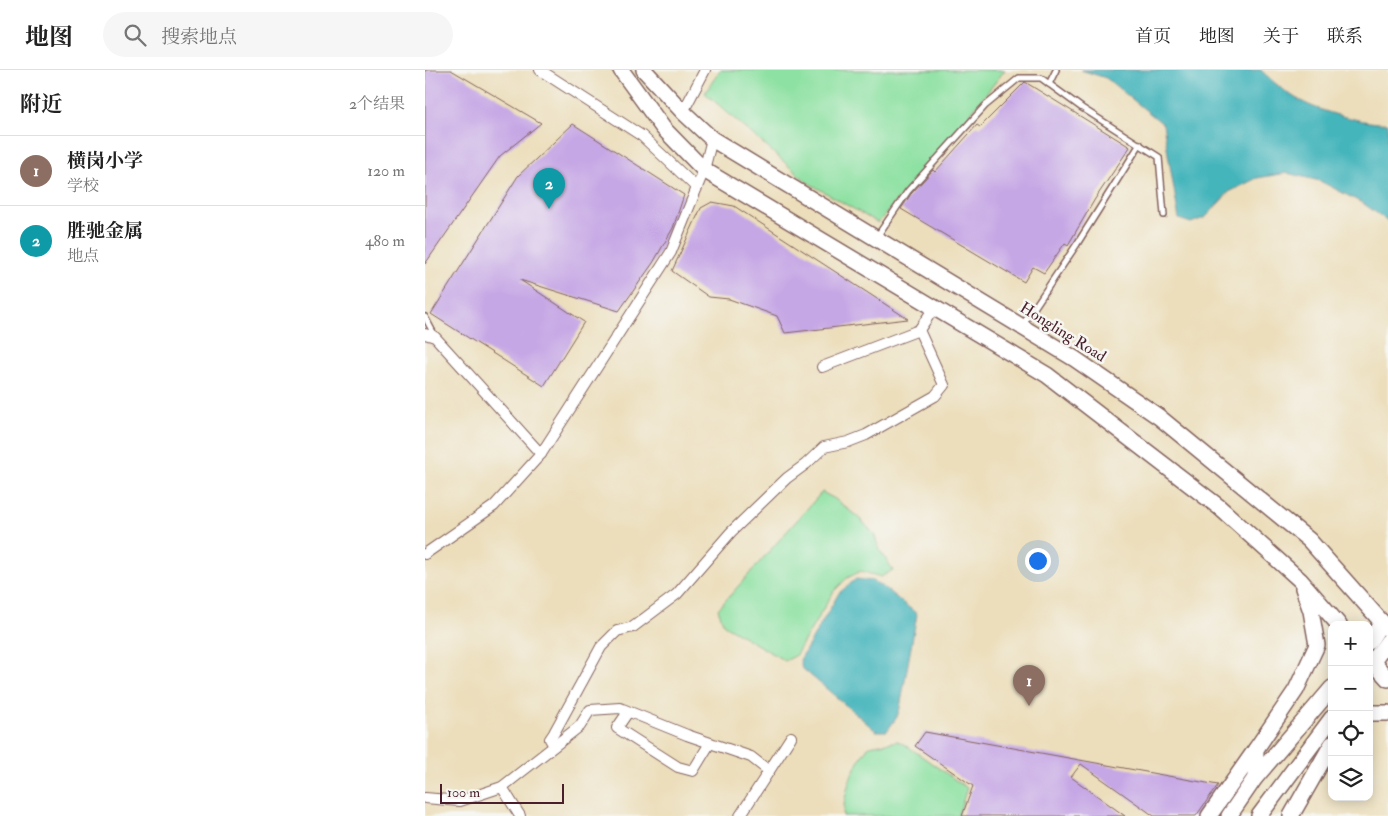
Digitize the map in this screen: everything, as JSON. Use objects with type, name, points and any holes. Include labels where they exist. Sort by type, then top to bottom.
[{"type":"main road","points":[[621,70],[663,128],[704,170],[1047,375],[1219,507],[1300,580],[1336,621]]},
{"type":"main road","name":"Hongling Road","points":[[644,70],[683,112],[712,139],[1075,359],[1159,417],[1309,540],[1385,626]]},
{"type":"main road","points":[[1209,816],[1296,690],[1317,645],[1311,611],[1300,580]]},
{"type":"main road","points":[[1373,638],[1385,626]]},
{"type":"main road","points":[[1373,659],[1388,641]]},
{"type":"main road","points":[[1373,666],[1388,679]]},
{"type":"main road","points":[[1229,816],[1255,778],[1328,693]]},
{"type":"main road","points":[[1373,713],[1388,713]]},
{"type":"main road","points":[[1259,816],[1328,723]]},
{"type":"main road","points":[[1276,792],[1328,741]]},
{"type":"main road","points":[[1255,778],[1256,749]]},
{"type":"main road","points":[[1291,816],[1328,751]]},
{"type":"street","points":[[540,70],[642,136],[697,188]]},
{"type":"street","points":[[683,112],[705,70]]},
{"type":"street","points":[[425,554],[494,506],[541,454],[671,252],[704,170],[712,139]]},
{"type":"street","points":[[822,367],[919,330],[934,308]]},
{"type":"street","points":[[555,746],[550,739],[558,724],[601,647],[617,630],[633,627],[671,599],[743,520],[787,478],[824,447],[848,442],[866,435],[935,396],[944,385],[919,330]]},
{"type":"street","points":[[430,335],[541,454]]},
{"type":"street","points":[[425,798],[460,801],[503,787],[580,726],[590,710],[620,708],[751,757],[769,771]]},
{"type":"street","points":[[628,712],[617,728],[678,767],[693,772],[710,743]]},
{"type":"street","points":[[740,816],[791,737]]},
{"type":"street","points":[[503,787],[520,816]]},
{"type":"lane","points":[[1049,84],[1056,70]]},
{"type":"lane","points":[[876,238],[908,191],[985,106],[1019,78],[1041,78],[1082,108],[1159,157],[1164,214]]},
{"type":"lane","points":[[1021,326],[1077,244],[1140,144]]},
{"type":"lane","points":[[425,317],[430,335]]},
{"type":"green space","points":[[720,70],[1005,70],[878,223],[807,182],[705,93]]},
{"type":"green space","points":[[822,492],[835,499],[859,518],[874,534],[879,549],[893,570],[881,577],[861,571],[847,578],[834,591],[795,656],[785,661],[724,625],[718,609]]},
{"type":"green space","points":[[898,741],[967,788],[958,816],[843,816],[850,779],[858,762],[869,746]]},
{"type":"water","points":[[1081,70],[1261,70],[1285,91],[1309,105],[1356,120],[1388,123],[1388,221],[1364,204],[1320,181],[1287,173],[1257,178],[1229,192],[1206,217],[1191,223],[1179,219],[1163,124],[1106,78]]},
{"type":"water","points":[[856,579],[873,581],[917,614],[900,708],[897,717],[887,731],[876,731],[802,668],[800,660],[839,593]]},
{"type":"building","points":[[425,70],[451,70],[541,123],[500,156],[425,264]]},
{"type":"building","points":[[1025,82],[1130,147],[1095,199],[1068,245],[1065,243],[1044,273],[1033,267],[1024,282],[901,209],[911,194],[933,170],[935,172],[977,125],[980,127]]},
{"type":"building","points":[[573,124],[684,195],[673,228],[653,263],[619,311],[520,280],[584,322],[544,386],[431,314],[518,176]]},
{"type":"building","points":[[712,202],[734,206],[908,319],[785,333],[777,316],[729,299],[709,297],[672,271],[701,208]]},
{"type":"building","points":[[925,732],[1218,785],[1196,816],[1154,816],[1081,764],[1071,777],[1125,816],[962,816],[973,786],[915,746]]},
{"type":"place","name":"胜驰金属","points":[[549,209]]},
{"type":"place","name":"横岗小学","points":[[1029,706]]}]
